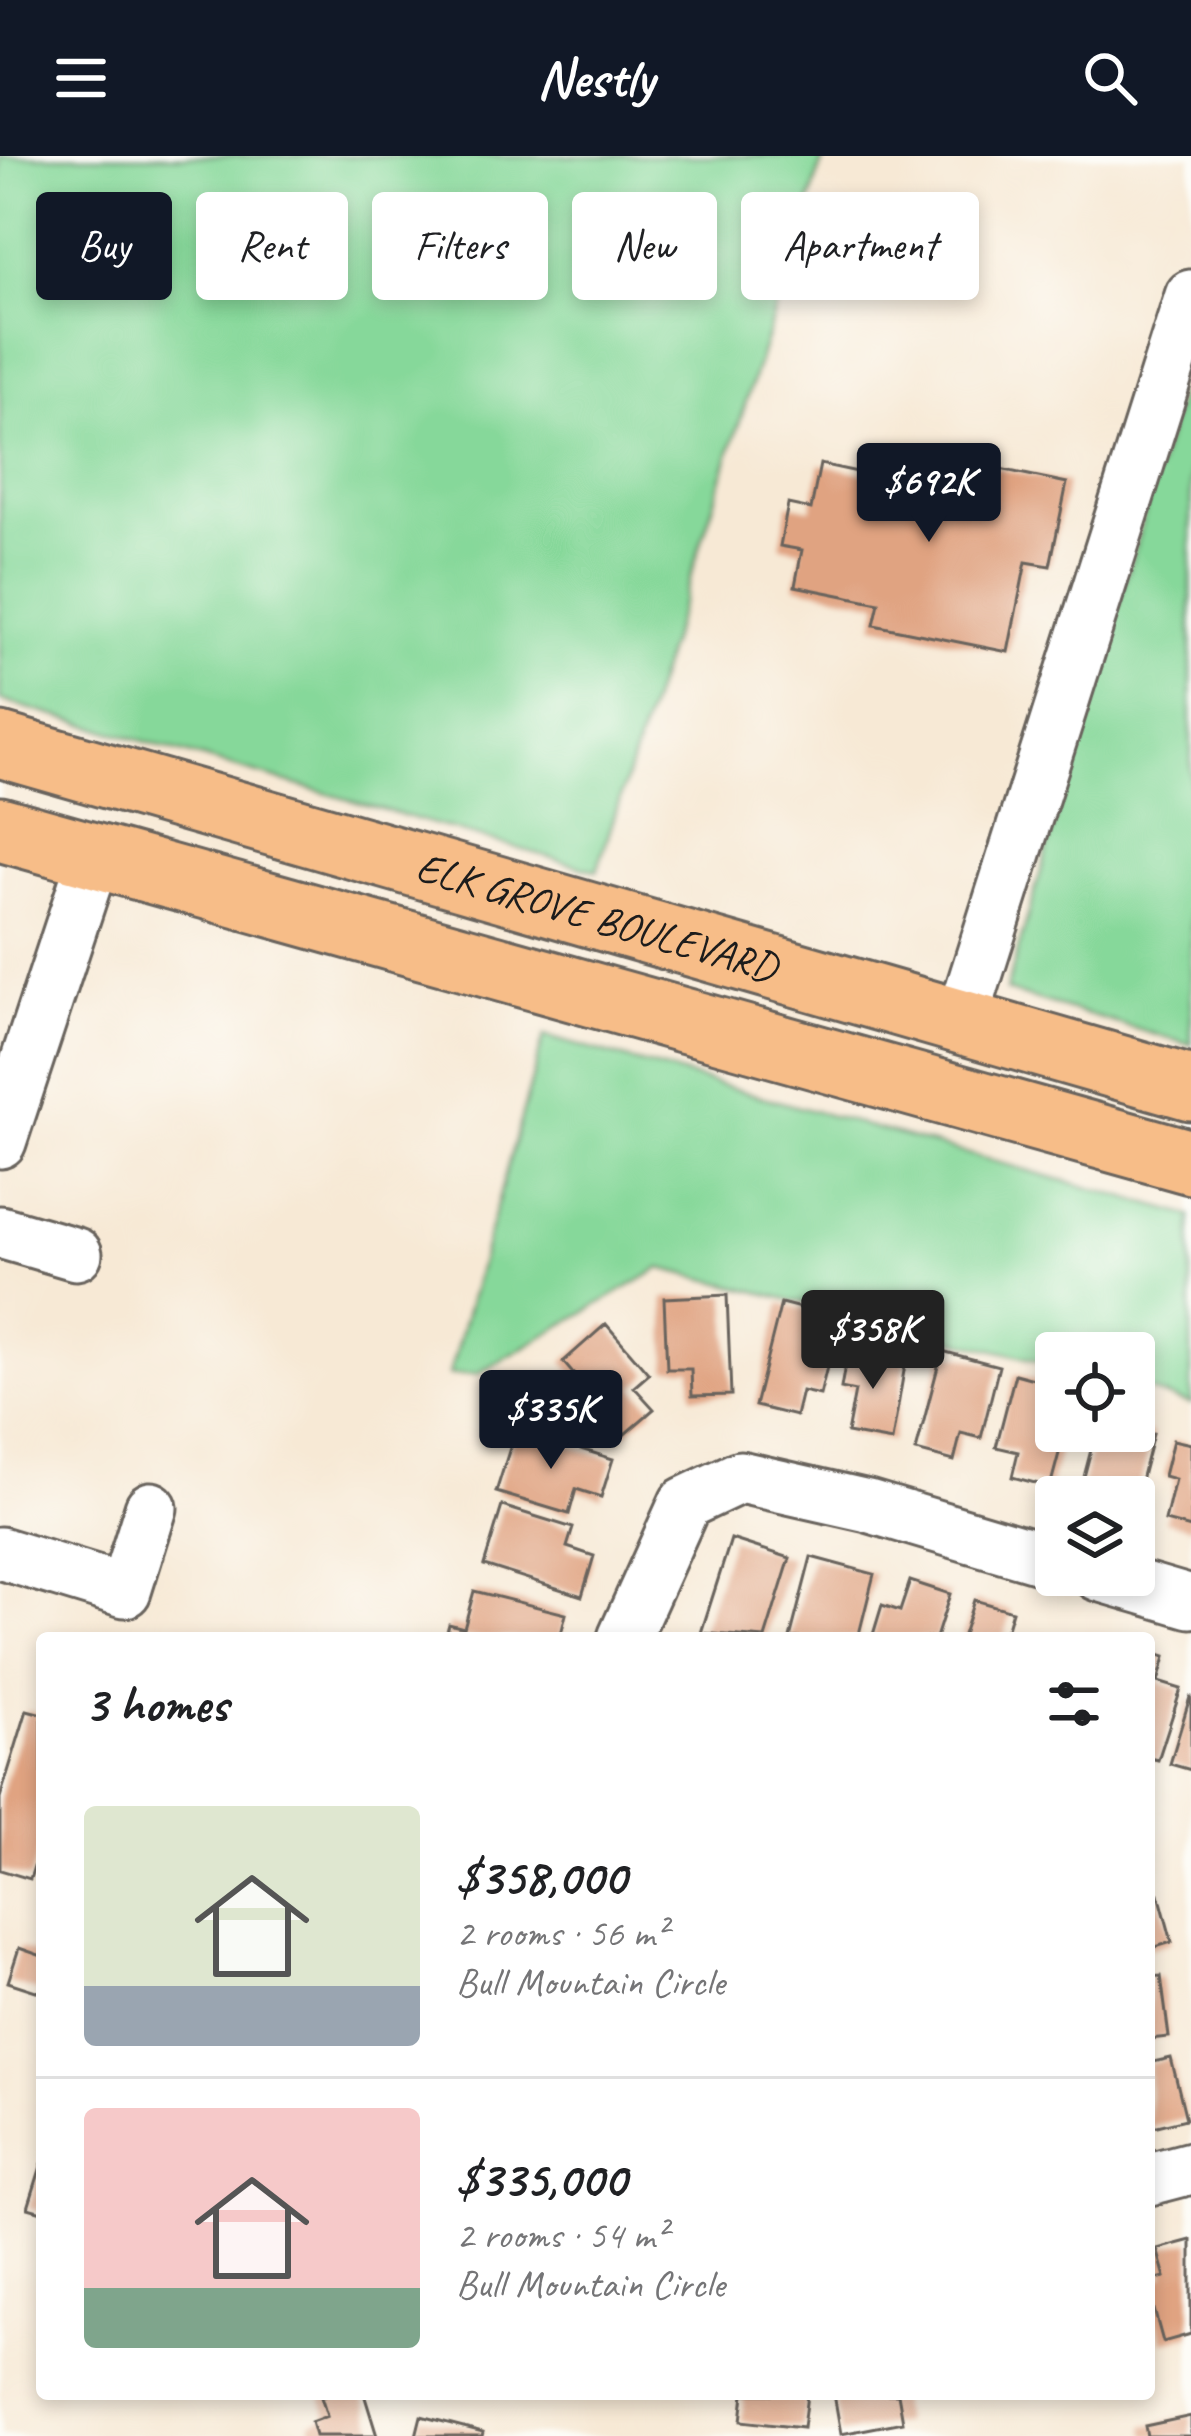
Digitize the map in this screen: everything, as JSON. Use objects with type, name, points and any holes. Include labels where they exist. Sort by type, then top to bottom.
[{"type":"main road","name":"ELK GROVE BOULEVARD","points":[[0,746],[1191,1088]]},
{"type":"main road","name":"ELK GROVE BOULEVARD","points":[[0,829],[1184,1156]]},
{"type":"street","points":[[962,1020],[1191,296]]},
{"type":"street","points":[[0,1142],[95,854]]},
{"type":"street","points":[[0,1232],[76,1254]]},
{"type":"street","points":[[627,1632],[685,1503],[740,1477],[851,1501],[1035,1556]]},
{"type":"street","points":[[0,1553],[125,1591],[151,1508]]},
{"type":"street","points":[[1155,1591],[1191,1602]]},
{"type":"street","points":[[1155,2177],[1191,2168]]},
{"type":"green space","points":[[0,156],[824,156],[813,192],[741,192],[741,300],[778,300],[597,871],[0,700]]},
{"type":"green space","points":[[1191,354],[1191,1045],[1006,991]]},
{"type":"green space","points":[[544,1036],[1191,1216],[1191,1404],[1155,1393],[1155,1332],[1035,1332],[1035,1360],[661,1268],[478,1374],[449,1375]]},
{"type":"building","points":[[938,456],[1067,483],[1050,566],[1026,562],[1008,652],[874,625],[879,603],[795,586],[802,550],[780,546],[788,504],[811,509],[820,464],[904,482],[908,466],[935,472]]},
{"type":"building","points":[[727,1295],[731,1395],[692,1396],[691,1369],[667,1369],[664,1298]]},
{"type":"building","points":[[781,1303],[839,1318],[820,1395],[802,1391],[796,1416],[755,1406]]},
{"type":"building","points":[[606,1324],[649,1374],[634,1387],[654,1409],[625,1434],[563,1362]]},
{"type":"building","points":[[848,1348],[906,1359],[892,1441],[847,1433],[855,1391],[841,1388]]},
{"type":"building","points":[[942,1351],[999,1366],[981,1438],[961,1433],[954,1461],[916,1451]]},
{"type":"building","points":[[1015,1374],[1035,1379],[1035,1452],[1059,1452],[1053,1476],[1035,1476],[1035,1483],[1012,1477],[1018,1452],[996,1447]]},
{"type":"building","points":[[516,1429],[613,1459],[601,1497],[576,1489],[569,1514],[496,1492]]},
{"type":"building","points":[[1173,1440],[1191,1444],[1191,1528],[1165,1521],[1175,1479],[1164,1476]]},
{"type":"building","points":[[1090,1452],[1148,1452],[1142,1476],[1084,1476]]},
{"type":"building","points":[[502,1506],[573,1528],[567,1547],[594,1556],[582,1596],[484,1565]]},
{"type":"building","points":[[731,1539],[790,1558],[767,1632],[701,1632]]},
{"type":"building","points":[[811,1557],[874,1574],[860,1632],[792,1632]]},
{"type":"building","points":[[910,1581],[950,1594],[938,1632],[874,1632],[882,1605],[900,1611]]},
{"type":"building","points":[[474,1591],[566,1614],[562,1632],[447,1632],[449,1624],[464,1628]]},
{"type":"building","points":[[974,1600],[1012,1611],[1006,1632],[964,1632]]},
{"type":"building","points":[[1155,1654],[1165,1657],[1158,1682],[1181,1689],[1158,1760]]},
{"type":"building","points":[[1191,1697],[1191,1770],[1170,1764]]},
{"type":"building","points":[[27,1710],[36,1712],[36,1860],[30,1879],[0,1870],[0,1798]]},
{"type":"building","points":[[1159,1894],[1172,1942],[1155,1947],[1155,1895]]},
{"type":"building","points":[[19,1948],[36,1954],[36,1991],[8,1982]]},
{"type":"building","points":[[1155,1976],[1161,1976],[1169,2037],[1155,2038]]},
{"type":"building","points":[[1171,2058],[1186,2119],[1155,2127],[1155,2062]]},
{"type":"building","points":[[36,2182],[36,2210],[28,2208]]},
{"type":"building","points":[[1191,2240],[1191,2334],[1163,2342],[1155,2313],[1155,2280],[1165,2277],[1157,2249]]},
{"type":"building","points":[[322,2400],[366,2400],[377,2436],[315,2436],[311,2422],[327,2416]]},
{"type":"building","points":[[743,2400],[806,2400],[803,2428],[741,2421]]},
{"type":"building","points":[[835,2400],[899,2400],[903,2422],[841,2434]]},
{"type":"building","points":[[421,2416],[483,2432],[482,2436],[416,2436]]},
{"type":"building","points":[[1191,2416],[1191,2436],[1147,2436],[1145,2426]]}]
